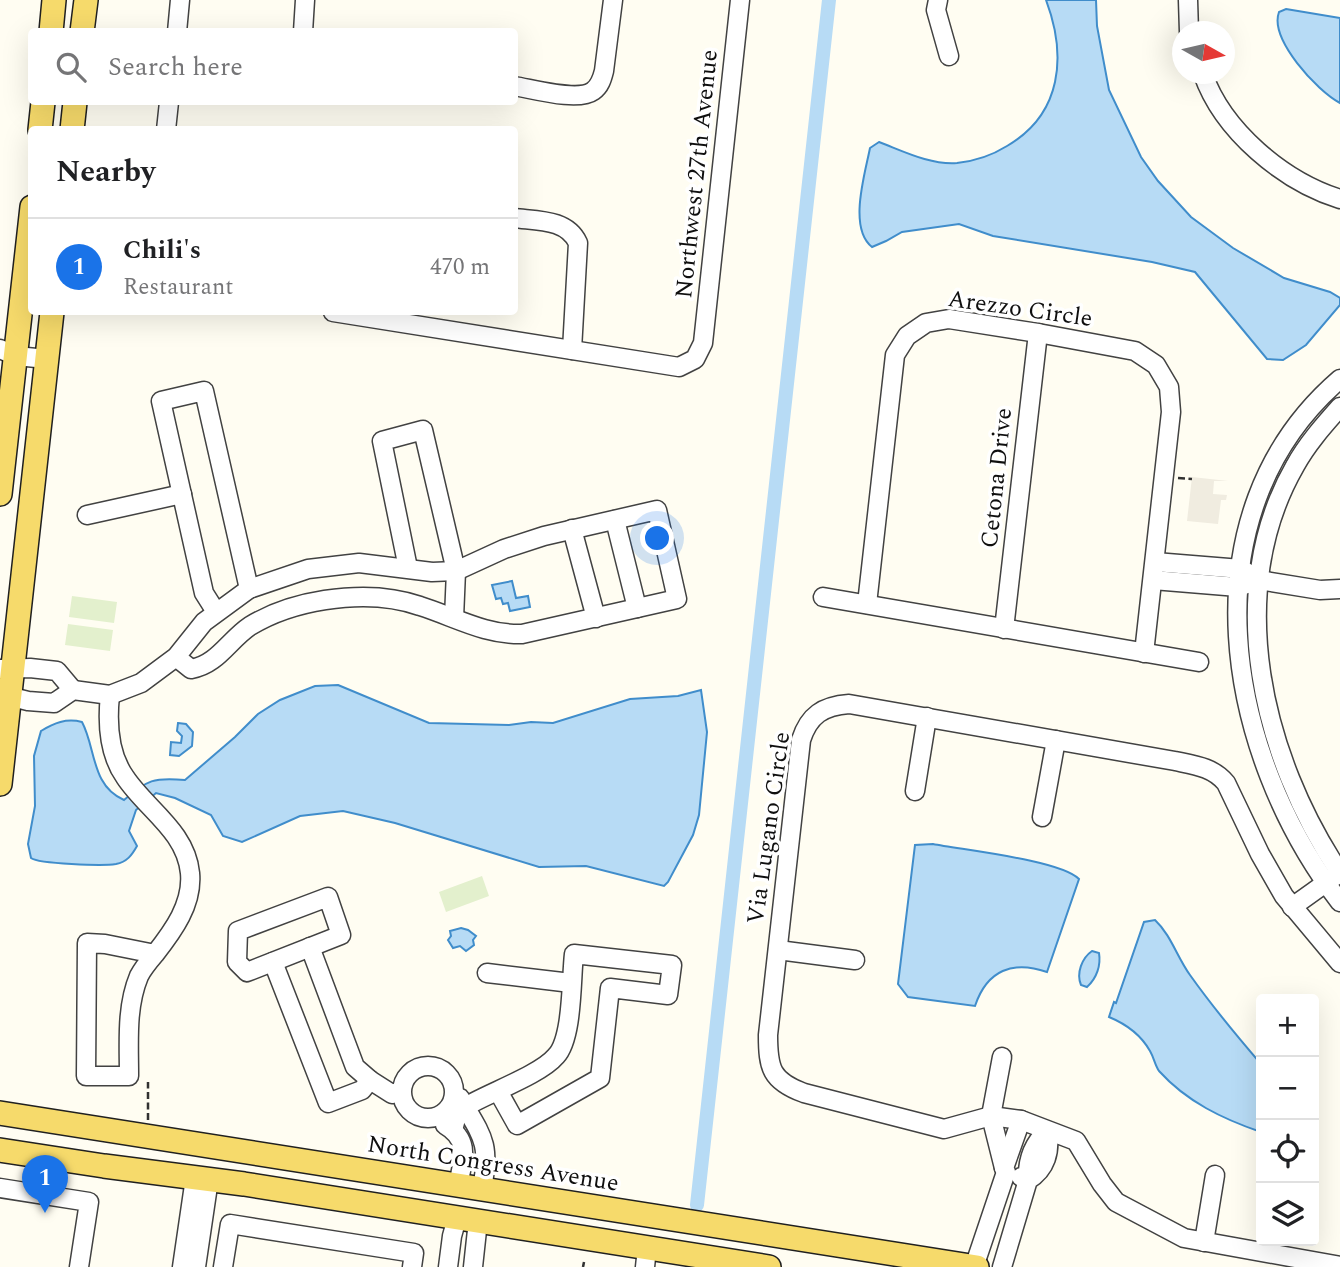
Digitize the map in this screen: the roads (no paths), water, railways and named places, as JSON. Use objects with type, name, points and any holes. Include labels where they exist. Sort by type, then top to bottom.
[{"type":"main road","points":[[51,28],[54,0]]},
{"type":"main road","points":[[82,28],[86,0]]},
{"type":"main road","points":[[40,126],[43,105]]},
{"type":"main road","points":[[72,126],[75,105]]},
{"type":"main road","points":[[0,494],[5,355],[28,229]]},
{"type":"main road","points":[[0,784],[6,669],[52,315]]},
{"type":"main road","name":"North Congress Avenue","points":[[0,1113],[976,1267]]},
{"type":"main road","points":[[0,1150],[468,1219],[646,1258],[682,1254],[769,1267]]},
{"type":"main road","points":[[414,1211],[482,1188]]},
{"type":"main road","points":[[468,1219],[522,1195]]},
{"type":"street","points":[[177,28],[180,0]]},
{"type":"street","points":[[303,28],[305,0]]},
{"type":"street","points":[[518,87],[576,96],[593,92],[604,71],[613,0]]},
{"type":"street","name":"Northwest 27th Avenue","points":[[572,350],[679,367],[695,359],[701,352],[740,0]]},
{"type":"street","points":[[937,0],[936,10],[949,55]]},
{"type":"street","points":[[1188,0],[1189,21]]},
{"type":"street","points":[[1207,84],[1235,128],[1273,165],[1318,192],[1340,199]]},
{"type":"street","points":[[166,126],[169,105]]},
{"type":"street","points":[[353,315],[572,350],[578,243],[568,229],[560,225],[518,219]]},
{"type":"street","name":"Arezzo Circle","points":[[867,604],[895,355],[907,336],[926,323],[949,319],[1038,332],[1135,351],[1156,365],[1168,387],[1171,412],[1144,653]]},
{"type":"street","name":"Cetona Drive","points":[[1004,629],[1038,332]]},
{"type":"street","points":[[5,355],[47,359]]},
{"type":"street","points":[[1335,876],[1302,847],[1275,794],[1251,725],[1240,653],[1238,587],[1252,512],[1274,461],[1312,406],[1340,379]]},
{"type":"street","points":[[216,612],[204,593],[160,401],[204,391],[249,589]]},
{"type":"street","points":[[1340,407],[1307,447],[1286,484],[1271,520],[1259,579],[1260,653],[1270,721],[1292,787],[1335,876],[1340,902]]},
{"type":"street","points":[[408,568],[382,441],[423,430],[456,571],[454,618]]},
{"type":"street","points":[[87,515],[181,494]]},
{"type":"street","points":[[5,696],[54,703],[73,690],[110,695],[141,683],[176,657],[216,612],[249,589],[307,569],[359,563],[432,572],[456,571],[504,549],[544,536],[657,510],[677,599],[522,634],[505,634],[471,626],[419,605],[379,596],[329,600],[278,612],[249,627],[205,667],[191,669],[176,657]]},
{"type":"street","points":[[615,520],[637,608]]},
{"type":"street","points":[[572,529],[596,618]]},
{"type":"street","points":[[1190,583],[1191,565]]},
{"type":"street","points":[[1154,571],[1191,565],[1241,569],[1259,579],[1320,590],[1340,589]]},
{"type":"street","points":[[1154,571],[1190,583],[1238,587],[1259,579]]},
{"type":"street","points":[[823,597],[1199,662]]},
{"type":"street","points":[[6,669],[57,671],[73,690]]},
{"type":"street","points":[[110,695],[108,731],[114,755],[122,774],[177,838],[190,872],[190,887],[181,916],[155,954],[141,972],[132,996],[129,1076],[86,1076],[87,943],[155,954]]},
{"type":"street","name":"Via Lugano Circle","points":[[1340,963],[1292,907],[1259,854],[1234,797],[1220,775],[1209,769],[849,704],[829,707],[812,716],[801,740],[768,1035],[769,1061],[776,1079],[804,1093],[944,1129],[991,1116],[1021,1121],[1076,1141],[1116,1202],[1184,1238],[1340,1266]]},
{"type":"street","points":[[915,791],[927,717]]},
{"type":"street","points":[[1042,817],[1056,740]]},
{"type":"street","points":[[1292,907],[1335,876]]},
{"type":"street","points":[[328,897],[341,935],[273,962],[247,972],[237,962],[237,931],[328,897]]},
{"type":"street","points":[[310,947],[355,1067],[366,1085],[388,1105],[453,1130],[464,1151],[458,1185]]},
{"type":"street","points":[[778,950],[855,960]]},
{"type":"street","points":[[453,1130],[457,1115],[493,1102],[498,1091],[549,1063],[561,1049],[567,1024],[574,954],[672,965],[668,995],[610,988]]},
{"type":"street","points":[[498,1091],[517,1125],[600,1078],[613,958]]},
{"type":"street","points":[[273,962],[328,1103],[366,1085],[392,1094],[401,1091]]},
{"type":"street","points":[[487,973],[571,983]]},
{"type":"street","points":[[1002,1057],[991,1116],[1005,1170]]},
{"type":"street","points":[[453,1086],[454,1095],[448,1108],[436,1116],[420,1116],[402,1100],[401,1091],[407,1075],[421,1066],[438,1067],[445,1072],[468,1111],[485,1145],[487,1152],[482,1188]]},
{"type":"street","points":[[976,1267],[1021,1121]]},
{"type":"street","points":[[1002,1267],[1028,1180],[1041,1172],[1050,1145],[1047,1131]]},
{"type":"street","points":[[1005,1170],[1028,1180]]},
{"type":"street","points":[[1204,1242],[1215,1175]]},
{"type":"street","points":[[182,1267],[202,1178]]},
{"type":"street","points":[[197,1267],[202,1178]]},
{"type":"street","points":[[0,1188],[89,1202],[79,1267]]},
{"type":"street","points":[[448,1267],[452,1236],[468,1219]]},
{"type":"street","points":[[468,1219],[473,1267]]},
{"type":"street","points":[[223,1267],[230,1224],[414,1253],[412,1267]]},
{"type":"water","points":[[1046,0],[1096,0],[1097,26],[1109,90],[1141,157],[1158,181],[1191,217],[1233,248],[1284,278],[1330,292],[1340,298],[1340,305],[1306,345],[1283,360],[1267,359],[1195,272],[1152,262],[993,236],[959,224],[902,232],[872,247],[865,238],[861,227],[860,200],[870,148],[879,142],[927,160],[964,162],[989,155],[1007,146],[1039,118],[1049,101],[1057,62],[1053,21]]},
{"type":"water","points":[[1286,9],[1340,18],[1340,103],[1319,88],[1288,49],[1278,23],[1279,12]]},
{"type":"water","points":[[512,581],[516,598],[528,596],[530,607],[510,611],[508,603],[503,604],[501,598],[496,599],[492,585]]},
{"type":"water","points":[[338,685],[429,723],[509,725],[553,723],[630,699],[678,696],[701,690],[707,732],[699,815],[693,835],[664,886],[586,866],[539,867],[395,823],[343,811],[300,816],[242,842],[223,836],[211,815],[175,798],[156,793],[136,810],[129,831],[137,846],[123,862],[86,865],[31,858],[28,844],[35,806],[34,756],[41,731],[46,728],[65,721],[82,722],[105,786],[124,800],[152,781],[185,780],[258,714],[280,700],[315,686]]},
{"type":"water","points":[[178,723],[186,724],[193,732],[192,746],[179,756],[170,755],[171,742],[181,743],[182,736],[177,731]]},
{"type":"water","points":[[933,844],[1032,861],[1069,872],[1079,879],[1047,972],[1023,967],[1003,971],[987,984],[975,1006],[908,997],[898,984],[915,845]]},
{"type":"water","points":[[1155,920],[1165,932],[1198,987],[1256,1058],[1256,1130],[1219,1115],[1181,1092],[1159,1071],[1150,1051],[1138,1035],[1109,1017],[1144,922]]},
{"type":"water","points":[[461,928],[476,936],[474,945],[466,951],[460,946],[453,948],[448,940],[450,931]]},
{"type":"water","points":[[1092,951],[1099,953],[1098,971],[1087,987],[1081,985],[1080,971]]},
{"type":"waterway","points":[[697,1205],[829,0]]},
{"type":"place","name":"Chili's","points":[[45,1213]]}]
